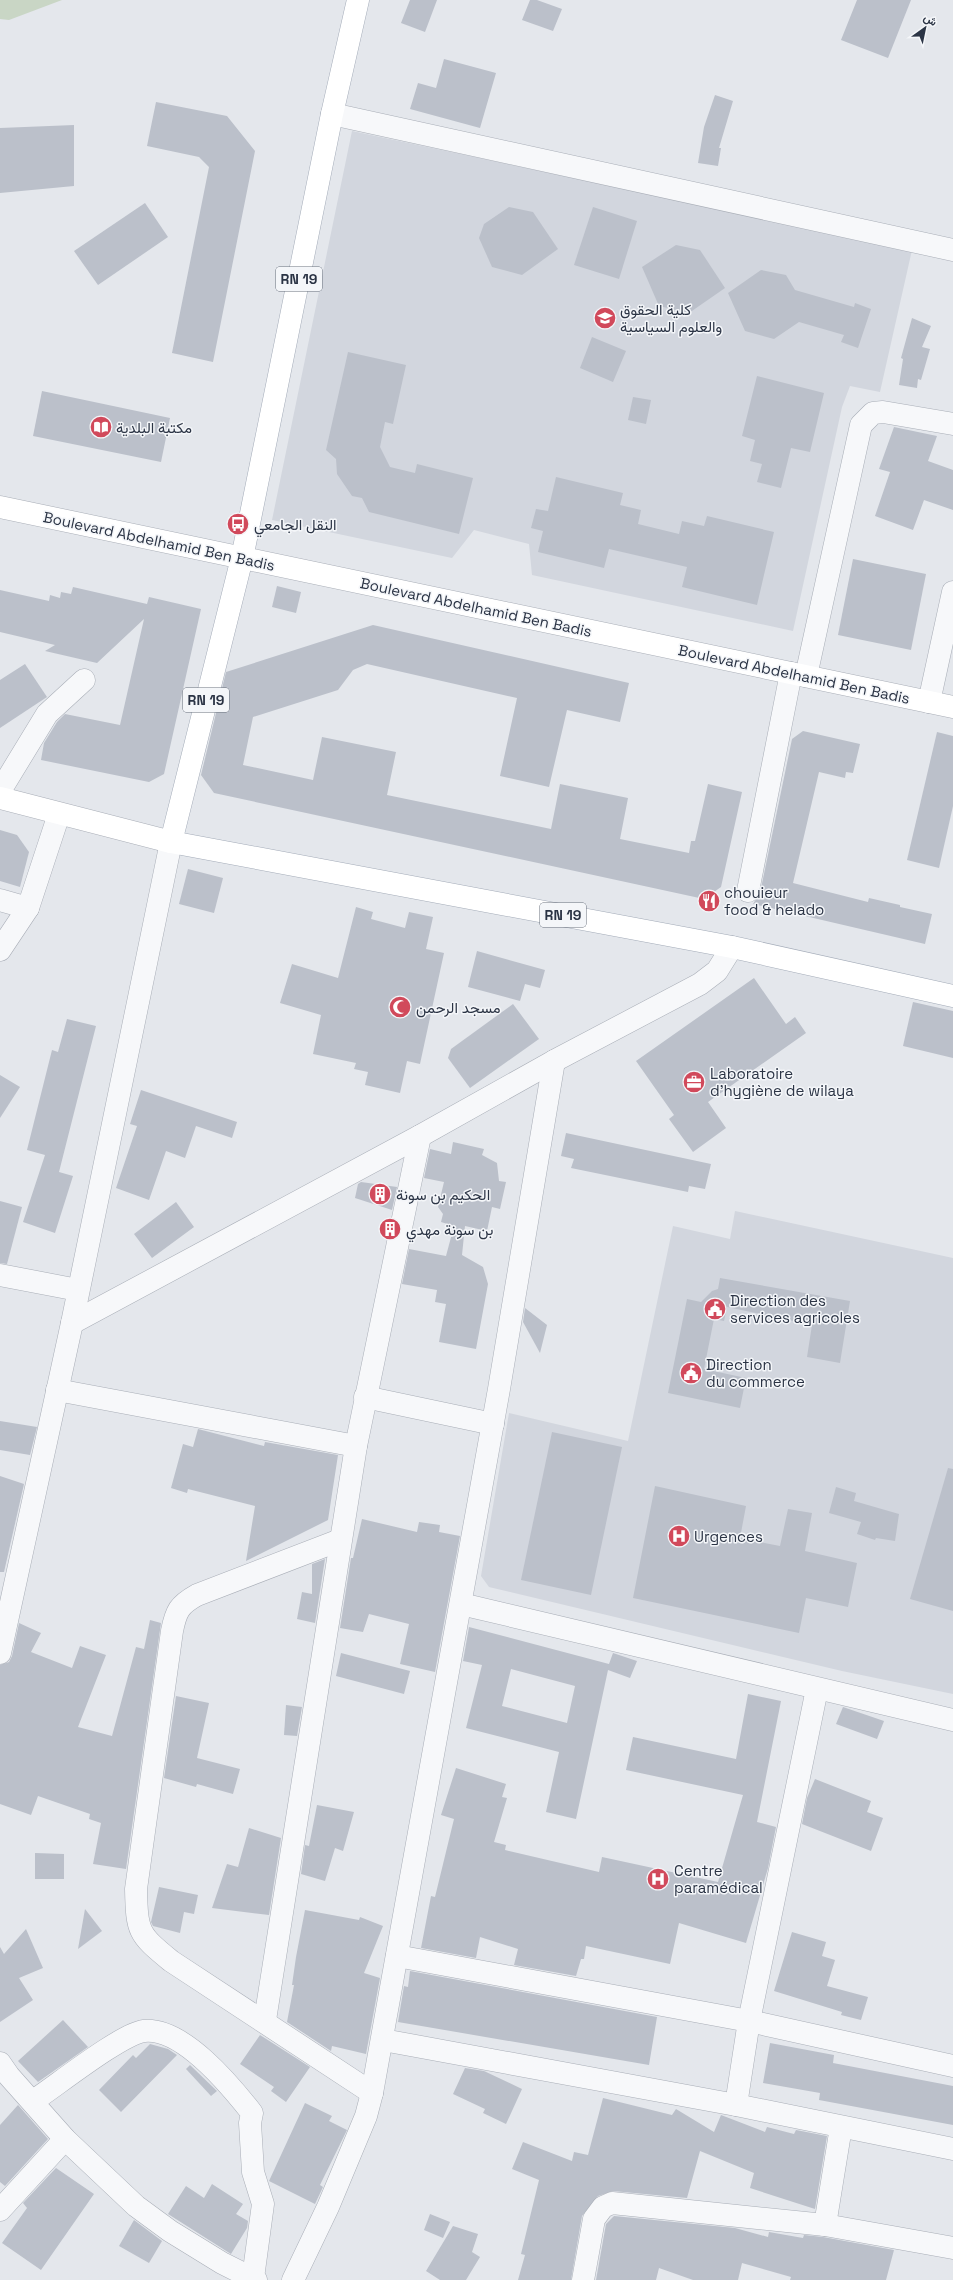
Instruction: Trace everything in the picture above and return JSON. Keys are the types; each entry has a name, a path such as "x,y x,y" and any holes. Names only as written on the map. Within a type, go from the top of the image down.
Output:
{"main road":[{"name":"RN 19","path":"358,0 332,114 242,558 171,842 732,948 953,996"},
{"name":"Boulevard Abdelhamid Ben Badis","path":"0,507 953,707"},
{"path":"0,798 171,842"}],"street":[{"path":"332,114 953,250"},
{"path":"748,892 798,675 861,425 873,413 883,412 953,424"},
{"path":"929,702 953,592"},
{"path":"0,791 48,714 84,680"},
{"path":"0,950 28,908 59,814"},
{"path":"0,1654 72,1323 171,842"},
{"path":"0,900 28,908"},
{"path":"72,1323 420,1136 554,1060 700,984 718,971 732,948"},
{"path":"293,2280 328,2208 366,2116 372,2093 383,2040 493,1424 554,1060"},
{"path":"265,2020 356,1446 420,1136"},
{"path":"1,1280 78,1290"},
{"path":"57,1390 356,1446"},
{"path":"365,1397 493,1424"},
{"path":"340,1540 184,1602 175,1617 136,1889 137,1921 141,1932 152,1946 171,1961 265,2020 372,2093"},
{"path":"461,1604 953,1720"},
{"path":"736,2105 749,2022 817,1689"},
{"path":"397,1956 749,2022 953,2066"},
{"path":"0,2063 9,2076 33,2101 65,2139 136,2206 183,2239 222,2263 255,2279 263,2204 253,2172 250,2123 252,2113 236,2092 190,2048 160,2031 143,2031 124,2038 33,2101"},
{"path":"383,2040 736,2105 953,2149"},
{"path":"825,2225 841,2127"},
{"path":"0,2210 65,2139"},
{"path":"583,2280 594,2219 603,2207 612,2203 825,2225 953,2248"}],"shaded area":[{"name":"كلية الحقوق والعلوم السياسية","path":"352,131 912,250 880,392 850,386 842,407 793,631 532,575 529,544 474,530 452,558 272,520"},
{"path":"735,1211 953,1258 953,1694 842,1671 489,1587 481,1576 509,1413 628,1441 673,1226 730,1239"}],"green space":[{"path":"0,0 62,0 9,20 0,19"}],"building":[{"path":"410,0 437,0 425,32 401,23"},
{"path":"530,0 537,0 562,9 553,31 522,20"},
{"path":"857,0 911,0 888,58 841,40"},
{"path":"444,59 496,73 480,128 410,109 418,83 436,88"},
{"path":"715,95 733,101 719,148 721,148 718,166 698,163 704,127"},
{"path":"156,102 227,116 255,151 213,362 172,353 209,167 199,157 147,146"},
{"path":"74,125 74,186 0,193 0,128"},
{"path":"145,203 168,237 98,285 74,251"},
{"path":"509,207 533,212 558,249 522,275 492,267 479,238 484,224"},
{"path":"593,207 637,221 619,279 574,265"},
{"path":"676,245 700,250 725,288 689,313 659,306 642,267"},
{"path":"761,270 786,275 795,290 854,307 855,303 871,309 858,348 841,342 844,335 799,322 774,339 745,331 728,293"},
{"path":"912,318 931,326 922,347 930,349 921,380 918,379 917,388 899,385 903,359 901,358"},
{"path":"592,337 626,351 613,382 580,368"},
{"path":"348,352 406,365 393,424 385,422 380,447 390,467 415,473 417,464 473,478 459,534 369,512 362,498 352,496 337,474 336,459 326,450"},
{"path":"757,376 824,393 810,452 791,448 781,488 757,482 762,464 750,461 755,440 742,436"},
{"name":"مكتبة البلدية","path":"42,391 170,418 161,462 33,436"},
{"path":"633,397 651,400 646,424 628,420"},
{"path":"894,427 937,436 928,461 953,470 953,510 924,500 913,530 875,516 890,472 879,469"},
{"path":"556,477 623,493 620,505 641,510 638,524 679,534 682,521 704,526 707,516 774,532 757,605 682,587 687,567 609,549 604,568 538,552 543,531 531,528 536,509 548,511"},
{"path":"853,559 926,574 911,650 838,635"},
{"path":"277,586 301,592 296,613 272,607"},
{"path":"73,587 147,604 149,597 201,609 164,774 149,782 41,760 44,743 57,722 65,714 120,725 144,619 97,663 45,651 55,645 0,632 0,590 49,601 50,595 60,598 61,592 71,594"},
{"path":"373,625 629,683 620,722 567,710 549,787 500,776 517,698 367,664 353,670 338,690 253,717 243,765 313,780 322,737 396,752 387,795 551,829 560,784 628,798 620,839 689,853 691,841 695,841 708,784 742,792 721,887 704,899 214,793 201,775 226,672"},
{"path":"25,664 47,697 0,728 0,680"},
{"path":"803,731 860,744 853,773 846,772 845,778 819,772 793,883 868,902 869,898 932,914 925,944 753,904 760,893 792,739"},
{"path":"937,732 953,736 953,806 939,868 907,860"},
{"path":"0,830 17,835 29,852 20,887 0,881"},
{"path":"188,869 223,878 214,913 179,904"},
{"path":"356,907 373,912 371,919 405,928 409,912 433,917 426,949 444,953 420,1064 407,1061 400,1093 365,1085 368,1072 354,1069 356,1063 313,1054 321,1015 280,1003 292,964 338,978"},
{"path":"477,951 545,970 540,988 525,984 520,1001 468,987"},
{"name":"Laboratoire d'hygiène de wilaya","path":"754,978 786,1024 795,1017 806,1033 708,1102 726,1128 693,1152 669,1119 674,1115 636,1061"},
{"path":"913,1002 953,1011 953,1058 903,1046"},
{"path":"513,1004 539,1039 470,1088 448,1058 451,1049"},
{"path":"67,1019 96,1026 59,1172 73,1176 55,1233 23,1222 45,1155 27,1150 52,1050 58,1052"},
{"path":"0,1075 20,1087 0,1118"},
{"path":"141,1090 237,1122 232,1138 196,1126 185,1158 166,1151 149,1200 116,1188 137,1126 130,1124"},
{"path":"566,1133 711,1164 705,1189 689,1186 688,1192 571,1168 574,1159 561,1156"},
{"path":"453,1142 484,1149 482,1155 497,1163 499,1181 506,1182 500,1209 492,1207 487,1231 465,1226 462,1255 483,1267 488,1284 476,1349 439,1342 446,1304 435,1302 437,1290 402,1284 409,1249 446,1256 454,1226 441,1222 443,1214 438,1207 444,1182 424,1178 430,1149 451,1154"},
{"name":"الحكيم بن سونة","path":"361,1182 397,1187 392,1210 355,1198 358,1184"},
{"path":"0,1201 22,1207 7,1264 0,1263"},
{"path":"176,1202 194,1227 152,1258 134,1234"},
{"path":"720,1278 850,1301 840,1363 807,1357 812,1325 727,1307 724,1321 714,1319 704,1369 746,1378 740,1408 668,1393 687,1299 701,1302 712,1291 718,1289"},
{"path":"525,1308 547,1325 540,1353 523,1322"},
{"path":"0,1421 37,1427 30,1455 0,1450"},
{"path":"198,1429 264,1446 265,1442 338,1455 328,1520 246,1561 255,1506 188,1489 187,1493 171,1488 183,1444 193,1447"},
{"path":"552,1432 622,1447 591,1595 521,1580"},
{"path":"948,1468 953,1469 953,1611 910,1599"},
{"path":"0,1476 24,1484 4,1572 0,1572"},
{"path":"655,1486 746,1506 740,1538 780,1546 788,1509 812,1513 805,1551 857,1563 848,1607 806,1598 799,1633 633,1598"},
{"path":"836,1487 856,1493 854,1501 899,1514 895,1541 876,1538 875,1540 857,1534 861,1522 829,1513"},
{"path":"362,1519 417,1532 419,1522 440,1525 439,1532 460,1536 435,1672 400,1664 409,1624 369,1614 363,1632 340,1628 351,1558 353,1558"},
{"path":"325,1559 315,1623 297,1619 302,1592 312,1594 312,1564"},
{"path":"150,1620 161,1623 126,1869 93,1864 101,1823 89,1819 90,1814 38,1796 31,1815 0,1804 0,1665 9,1662 12,1656 19,1623 41,1633 31,1652 72,1668 80,1646 106,1655 78,1727 112,1736 136,1647 144,1649"},
{"path":"469,1627 609,1664 613,1653 637,1661 630,1678 608,1670 576,1819 546,1812 559,1752 466,1728 482,1665 463,1661","holes":["511,1669 575,1686 567,1723 502,1706"]},
{"path":"341,1653 410,1671 404,1694 336,1676"},
{"path":"748,1694 781,1701 757,1822 776,1827 768,1868 746,1943 679,1923 670,1964 586,1946 584,1959 581,1959 576,1976 514,1965 518,1949 480,1937 476,1958 421,1948 431,1896 435,1897 454,1819 441,1815 456,1768 506,1784 502,1797 507,1798 494,1842 506,1845 505,1850 599,1872 602,1857 718,1882 743,1795 626,1770 633,1737 736,1759"},
{"path":"176,1696 209,1703 197,1758 240,1769 233,1794 197,1784 196,1787 164,1778"},
{"path":"286,1705 302,1707 297,1736 284,1735"},
{"path":"843,1707 884,1721 877,1739 836,1724"},
{"path":"815,1779 871,1801 867,1812 883,1818 871,1851 802,1824 807,1798"},
{"path":"317,1805 354,1812 343,1851 335,1848 325,1881 301,1874 305,1845 309,1846"},
{"path":"249,1828 281,1838 269,1915 212,1908 227,1864 238,1867"},
{"path":"35,1853 64,1854 64,1879 35,1879"},
{"path":"159,1887 198,1895 194,1914 184,1912 180,1933 153,1926 151,1922"},
{"path":"85,1909 102,1931 78,1949"},
{"path":"305,1910 359,1920 360,1917 383,1926 364,1973 380,1978 366,2054 332,2046 331,2051 287,2022 294,1985 292,1985 296,1957"},
{"path":"26,1929 43,1968 19,1978 33,2000 0,2022 0,1947 4,1954"},
{"path":"792,1932 826,1942 822,1956 835,1960 827,1986 868,1997 861,2020 841,2015 842,2012 774,1991"},
{"path":"410,1971 657,2017 649,2065 398,2022 404,1986 408,1987"},
{"path":"63,2020 88,2047 38,2082 18,2061"},
{"path":"260,2035 310,2067 286,2102 271,2091 274,2087 240,2064"},
{"path":"770,2043 834,2055 833,2063 953,2086 953,2125 819,2100 820,2093 763,2083"},
{"path":"150,2044 168,2049 177,2055 121,2112 99,2090 133,2055 136,2058"},
{"path":"190,2065 217,2091 211,2096 186,2069"},
{"path":"465,2068 484,2071 522,2089 506,2124 483,2113 485,2109 453,2094"},
{"path":"603,2098 672,2115 676,2109 714,2132 721,2115 765,2132 767,2127 794,2134 796,2130 827,2136 815,2209 750,2188 754,2173 700,2151 687,2198 613,2191 598,2196 582,2216 571,2280 518,2280 525,2255 521,2254 539,2180 512,2169 523,2142 572,2161 574,2152 588,2155"},
{"path":"305,2103 332,2116 329,2121 347,2130 320,2185 323,2187 315,2204 269,2181"},
{"path":"18,2105 48,2139 5,2186 0,2182 0,2125"},
{"path":"56,2168 94,2194 41,2270 2,2243 27,2208 23,2203"},
{"path":"212,2184 243,2204 236,2214 248,2221 247,2228 231,2254 168,2214 186,2186 204,2198"},
{"path":"430,2214 450,2222 443,2238 424,2230"},
{"path":"614,2216 735,2228 768,2237 769,2232 803,2238 804,2235 823,2237 894,2250 886,2280 790,2280 791,2277 742,2263 738,2280 693,2280 659,2268 656,2280 596,2280 606,2224"},
{"path":"134,2220 162,2241 149,2263 119,2246"},
{"path":"453,2226 478,2234 472,2252 480,2257 466,2280 440,2280 426,2271"}],"place":[{"name":"كلية الحقوق والعلوم السياسية","path":"605,318"},
{"name":"مكتبة البلدية","path":"101,427"},
{"name":"النقل الجامعي","path":"238,524"},
{"name":"chouieur food & helado","path":"709,901"},
{"name":"مسجد الرحمن","path":"400,1007"},
{"name":"Laboratoire d'hygiène de wilaya","path":"694,1082"},
{"name":"الحكيم بن سونة","path":"380,1194"},
{"name":"بن سونة مهدي","path":"390,1229"},
{"name":"Direction des services agricoles","path":"715,1309"},
{"name":"Direction du commerce","path":"691,1373"},
{"name":"Urgences","path":"679,1536"},
{"name":"Centre paramédical","path":"658,1879"}]}
